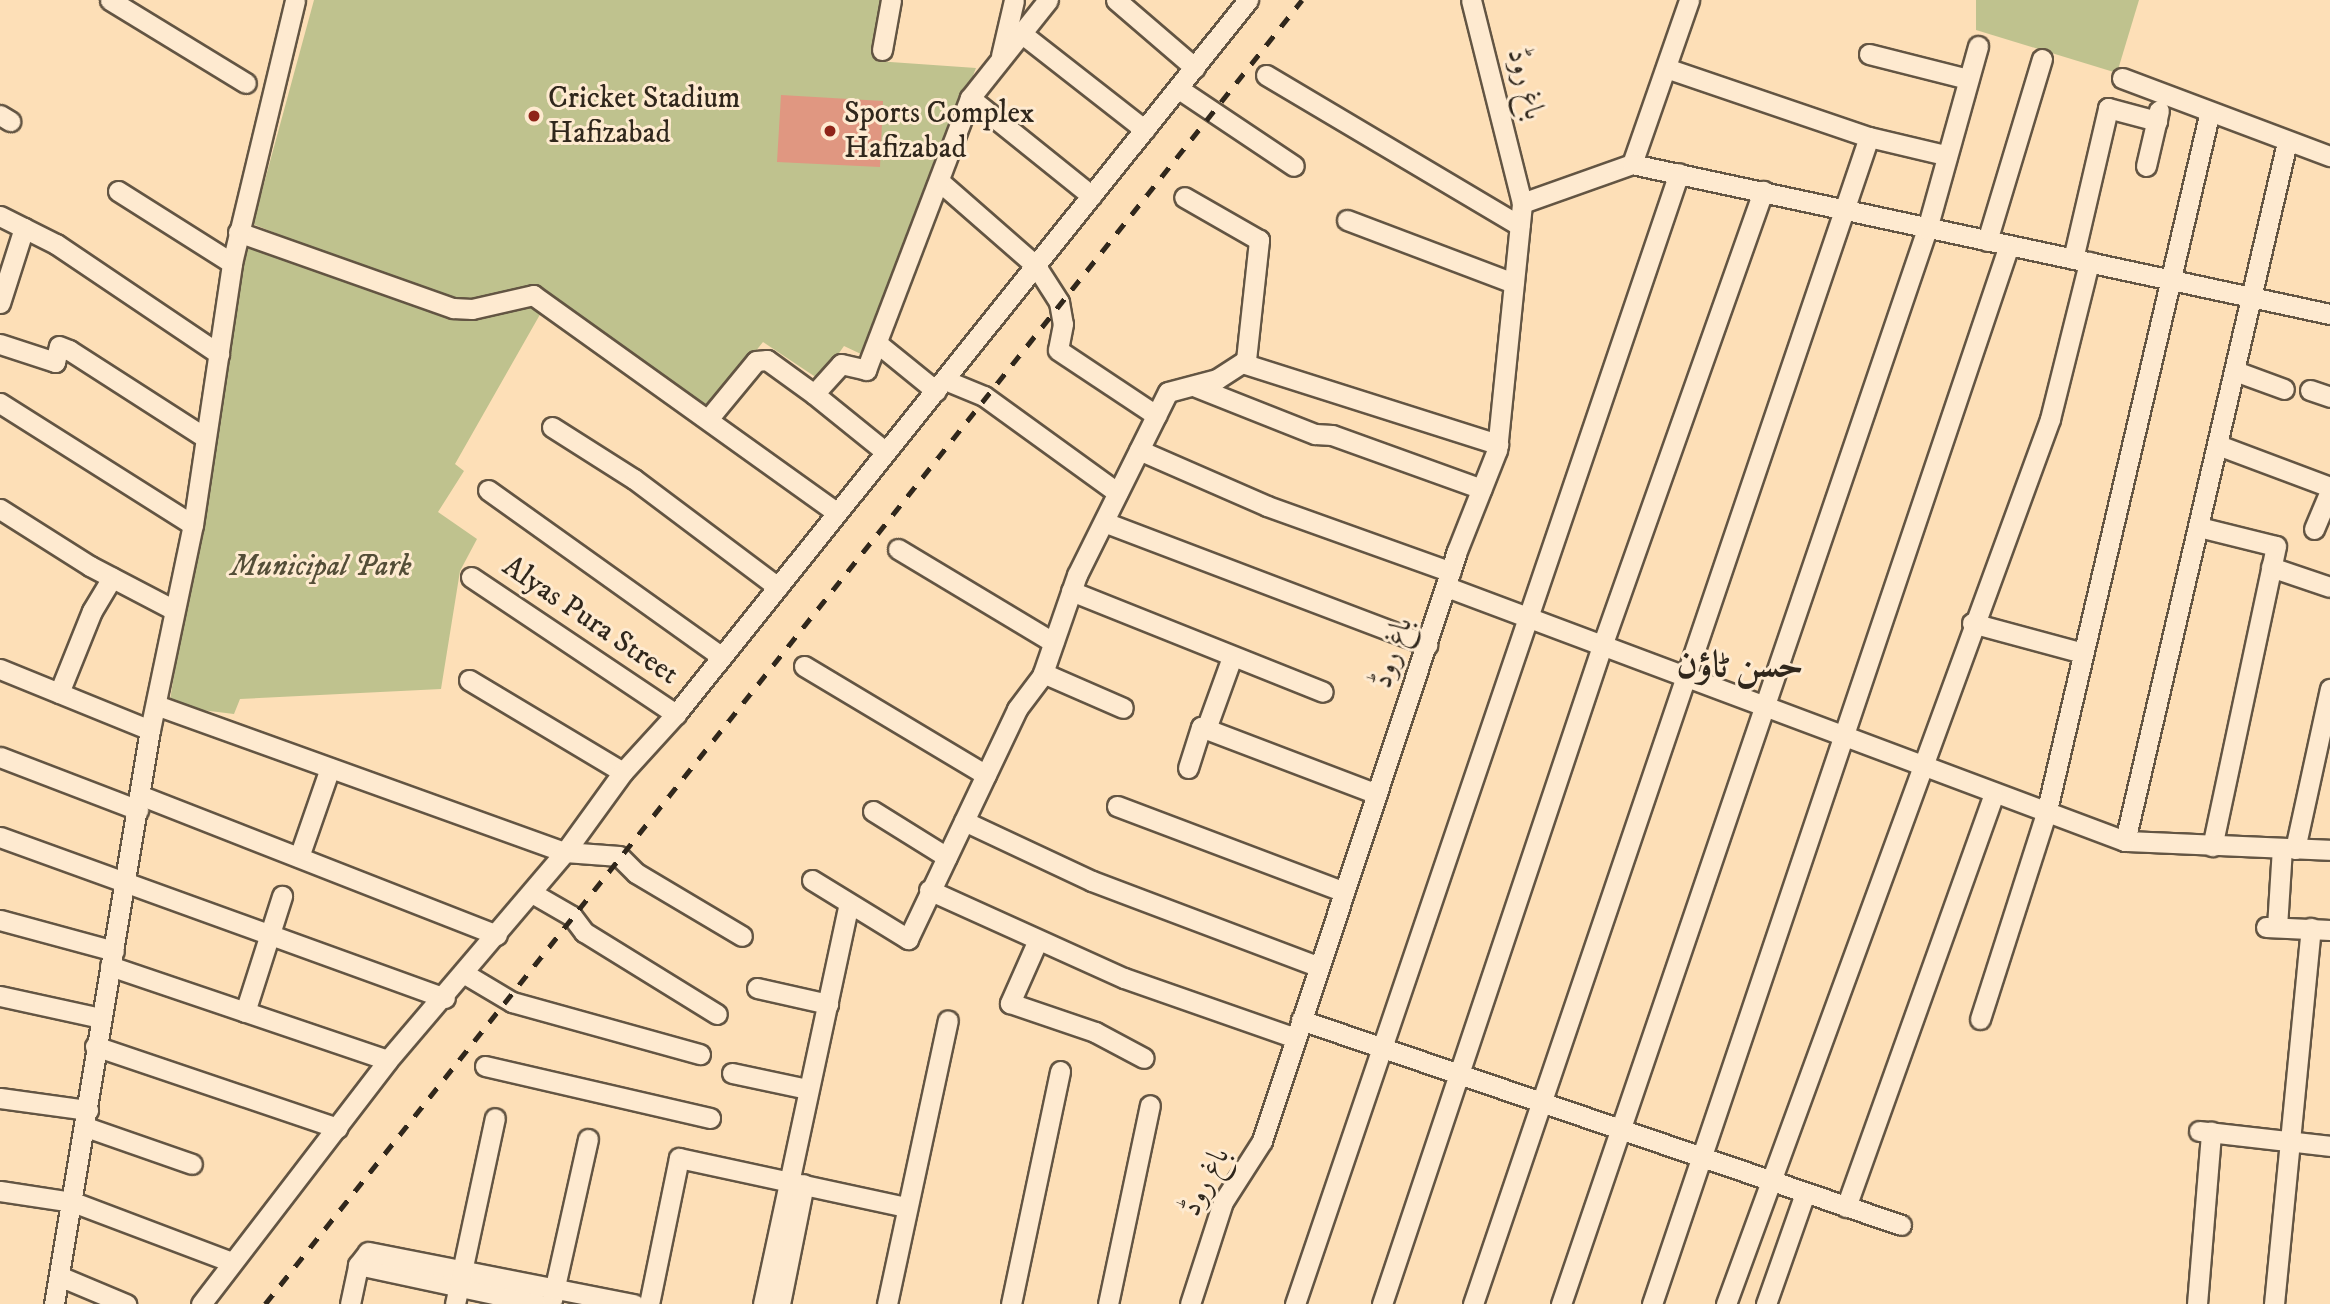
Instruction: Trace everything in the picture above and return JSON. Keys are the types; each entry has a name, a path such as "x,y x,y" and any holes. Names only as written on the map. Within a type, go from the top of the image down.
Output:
{"street":[{"path":"110,0 246,83"},
{"path":"54,1304 87,1119 95,1046 128,887 150,730 194,525 203,436 219,354 232,263 295,0"},
{"path":"883,50 891,0"},
{"path":"1001,57 1014,0"},
{"path":"814,394 841,364 866,370 970,98 1048,0"},
{"path":"1116,0 1195,68"},
{"path":"201,1304 388,1060 498,935 565,852 623,772 676,714 1248,0"},
{"name":"باغ روڈ","path":"1190,1304 1223,1202 1262,1141 1449,579 1498,444 1522,203 1471,0"},
{"path":"1632,164 1689,0"},
{"path":"1021,33 1145,130"},
{"path":"1560,1304 1927,229 1945,155 1978,46"},
{"path":"1869,54 1968,79"},
{"path":"1987,241 2042,59"},
{"path":"1666,68 1869,137 1945,155"},
{"path":"1266,75 1520,226"},
{"path":"2122,78 2209,115 2330,156"},
{"path":"1179,89 1294,166"},
{"path":"2146,166 2163,96"},
{"path":"970,98 1093,195"},
{"path":"1726,1304 1919,767 2062,384 2108,108 2157,121"},
{"path":"1980,1018 2046,814 2209,115"},
{"path":"1473,1304 1682,677 1869,137"},
{"path":"2125,841 2287,142"},
{"path":"1522,203 1632,164 1846,209 2008,248 2081,260 2330,314"},
{"path":"1295,1304 1679,173"},
{"path":"939,181 1036,266 1059,302 1063,324 1058,350 1156,415"},
{"path":"118,191 232,263"},
{"path":"1382,1304 1602,646 1763,191"},
{"path":"1184,197 1259,240 1242,363"},
{"path":"0,216 24,228 219,354"},
{"path":"1347,220 1514,283"},
{"path":"0,303 24,228"},
{"path":"239,232 453,308 472,309 533,295 709,418 837,513"},
{"path":"1652,1304 2008,248"},
{"path":"877,343 940,385 984,396 1118,493"},
{"path":"0,344 55,362 59,346 69,350 203,436"},
{"path":"709,418 756,361 767,360 886,452"},
{"path":"1196,387 1242,363 1498,444"},
{"path":"2235,371 2284,389"},
{"path":"811,880 848,907 908,939 1017,709 1043,673 1070,591 1156,415 1175,386 1196,387 1315,434 1332,435 1482,489"},
{"path":"2310,390 2330,397"},
{"path":"0,403 194,525"},
{"path":"552,427 634,479 778,587"},
{"path":"2218,445 2330,489 2314,529"},
{"path":"1139,450 1602,646 1993,796 2125,841 2330,850"},
{"path":"488,490 722,657"},
{"path":"0,509 112,578 174,610"},
{"path":"1104,522 1427,645"},
{"path":"2199,527 2276,547 2212,846"},
{"path":"898,549 1053,642"},
{"path":"2272,567 2330,587"},
{"name":"Alyas Pura Street","path":"471,577 676,714"},
{"path":"59,693 92,611 112,578"},
{"path":"1070,591 1323,692"},
{"path":"1972,623 2083,653"},
{"path":"1206,729 1232,657"},
{"path":"804,666 986,775"},
{"path":"0,669 150,730"},
{"path":"1043,673 1123,708"},
{"path":"469,680 623,772"},
{"path":"2274,1304 2289,1141 2320,929 2272,927 2288,848 2330,689"},
{"path":"156,705 565,852 619,856 636,873 742,936"},
{"path":"1188,768 1201,727 1377,794"},
{"path":"0,757 299,858 498,935"},
{"path":"299,858 330,768"},
{"path":"1846,1207 1993,796"},
{"path":"1117,806 1344,892"},
{"path":"873,811 947,857"},
{"path":"964,821 1091,881 1319,967"},
{"path":"0,837 128,887 445,998"},
{"path":"929,890 1037,942 1298,1029 1382,1049 1901,1225"},
{"path":"532,893 572,916 584,932 718,1014"},
{"path":"245,1012 282,896"},
{"path":"780,1304 807,1089 848,907"},
{"path":"0,920 112,959 245,1012 388,1060"},
{"path":"1037,942 1010,1003 1095,1032 1144,1058"},
{"path":"465,974 512,1002 700,1054"},
{"path":"757,988 828,1004"},
{"path":"0,996 101,1017"},
{"path":"887,1304 948,1020"},
{"path":"95,1046 337,1128"},
{"path":"485,1066 710,1118"},
{"path":"1011,1304 1060,1071"},
{"path":"732,1073 807,1089"},
{"path":"0,1098 87,1119 192,1164"},
{"path":"1108,1304 1150,1105"},
{"path":"456,1296 495,1118"},
{"path":"2197,1304 2205,1131 2330,1146"},
{"path":"553,1295 588,1139"},
{"path":"649,1304 679,1158 906,1206"},
{"path":"763,1304 796,1182"},
{"path":"0,1191 73,1202 232,1262"},
{"path":"1766,1304 1805,1193"},
{"path":"363,1259 462,1269 553,1295 634,1304"},
{"path":"363,1259 456,1296 540,1304"},
{"path":"350,1304 363,1259"},
{"path":"59,1276 126,1304"}],"green space":[{"path":"314,0 886,0 876,61 976,68 863,355 844,346 820,380 763,342 710,408 537,287 487,300 437,298 253,224"},
{"path":"1976,0 2139,0 2117,73 1976,30"},
{"name":"Municipal Park","path":"245,241 470,318 519,304 542,311 455,464 464,471 438,512 477,539 460,571 441,689 240,699 234,714 169,706"}],"building":[{"name":"Sports Complex Hafizabad","path":"781,95 883,101 880,167 777,162"}],"railway":[{"path":"265,1304 1302,0"}],"place":[{"name":"Cricket Stadium Hafizabad","path":"534,116"},
{"name":"Sports Complex Hafizabad","path":"830,131"}],"district":[{"name":"حسن ٹاؤن","path":"1740,666"}]}
